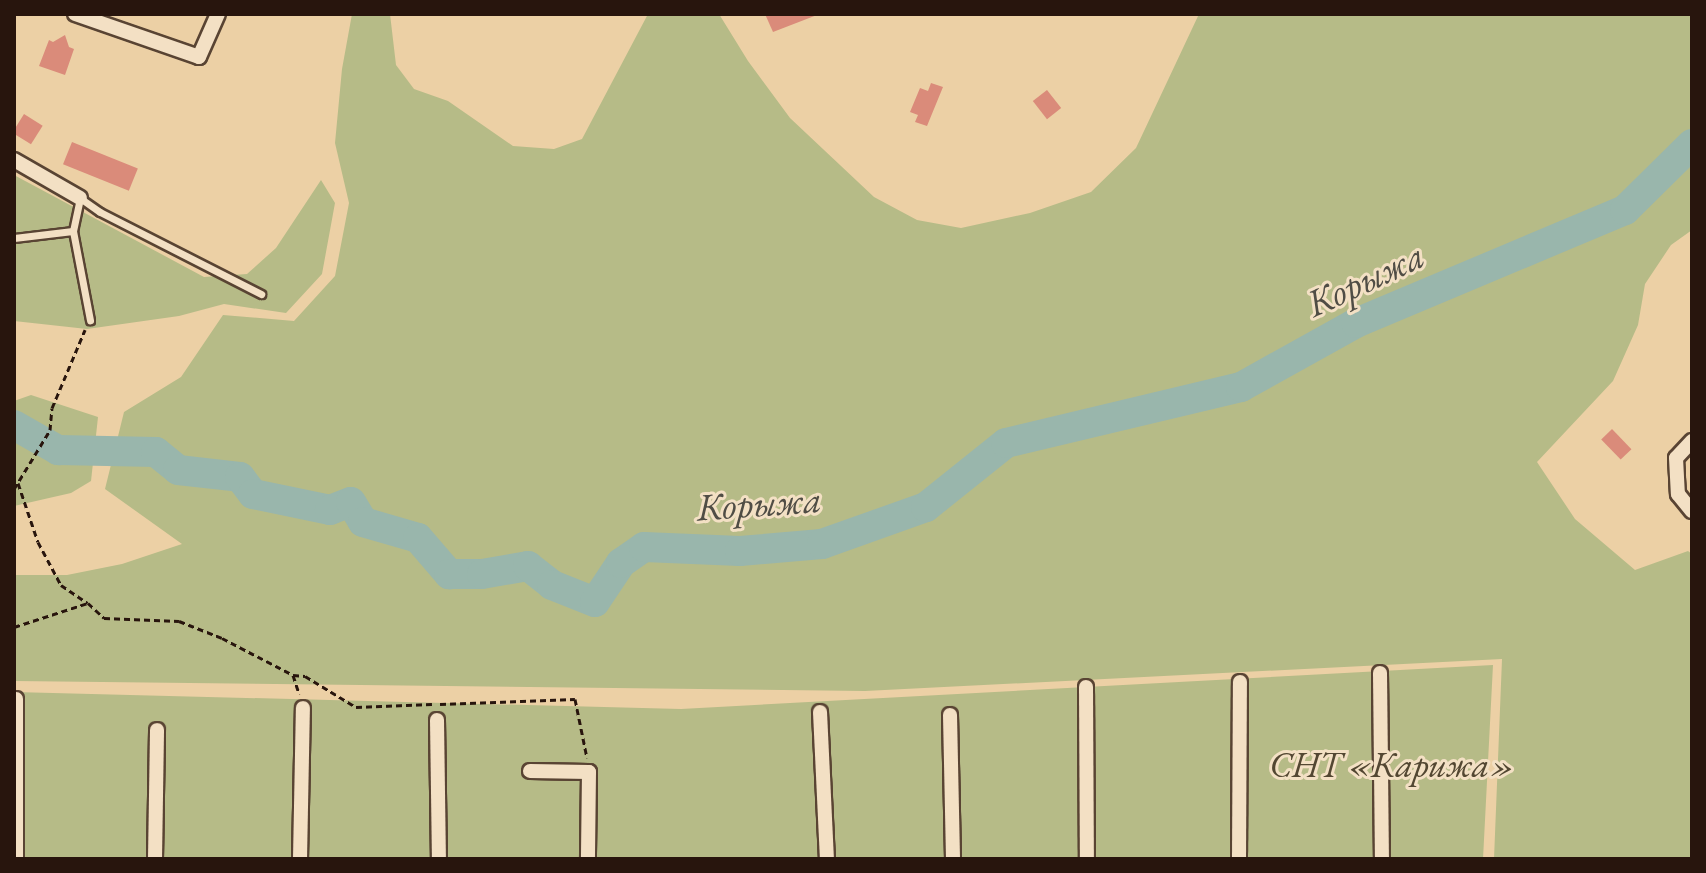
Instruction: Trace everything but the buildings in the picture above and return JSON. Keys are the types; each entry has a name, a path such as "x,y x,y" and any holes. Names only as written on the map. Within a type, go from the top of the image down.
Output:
{"street":[{"path":"75,14 199,57 218,14"},
{"path":"14,160 80,198"},
{"path":"1692,441 1676,458 1678,494 1692,511"},
{"path":"1380,673 1382,859"},
{"path":"1239,859 1240,682"},
{"path":"1086,687 1087,859"},
{"path":"16,699 16,859"},
{"path":"300,859 303,708"},
{"path":"820,712 827,859"},
{"path":"950,715 953,859"},
{"path":"437,720 439,859"},
{"path":"155,859 157,730"},
{"path":"530,771 589,772 588,859"}],"lane":[{"path":"90,320 73,231 80,198 100,212 261,294"},
{"path":"14,238 73,231"}],"path":[{"path":"14,489 36,458 50,430 52,408 90,320"},
{"path":"18,483 38,542 61,585 104,618 179,621 222,638 293,675 305,676 356,707 575,699 587,758"},
{"path":"14,627 88,603"},
{"path":"293,675 303,708"}],"green space":[{"path":"352,14 390,14 396,65 414,89 448,101 513,146 554,149 582,139 648,14 719,14 748,61 790,118 874,197 917,220 961,228 1030,213 1091,192 1136,148 1199,14 1692,14 1692,230 1671,245 1645,284 1638,325 1613,381 1537,462 1575,519 1635,570 1688,551 1692,554 1692,859 1494,859 1502,659 865,691 14,681 14,575 67,575 122,564 182,544 105,489 124,412 181,377 223,315 294,321 335,276 349,203 335,143 342,69"},
{"path":"14,175 204,277 247,274 276,248 321,180 335,203 322,274 286,313 224,304 179,316 87,329 14,321"},
{"path":"31,395 98,417 91,481 71,493 14,506 14,401"},
{"name":"СНТ «Карижа»","path":"1493,665 1483,859 14,859 14,692 681,709"}],"waterway":[{"name":"Корыжа","path":"14,425 58,450 156,452 178,470 240,477 253,494 330,510 351,502 363,522 418,538 449,574 482,574 528,566 552,585 595,602 621,563 644,547 740,551 822,544 926,507 1006,443 1241,387 1356,323 1625,210 1692,144"}]}
